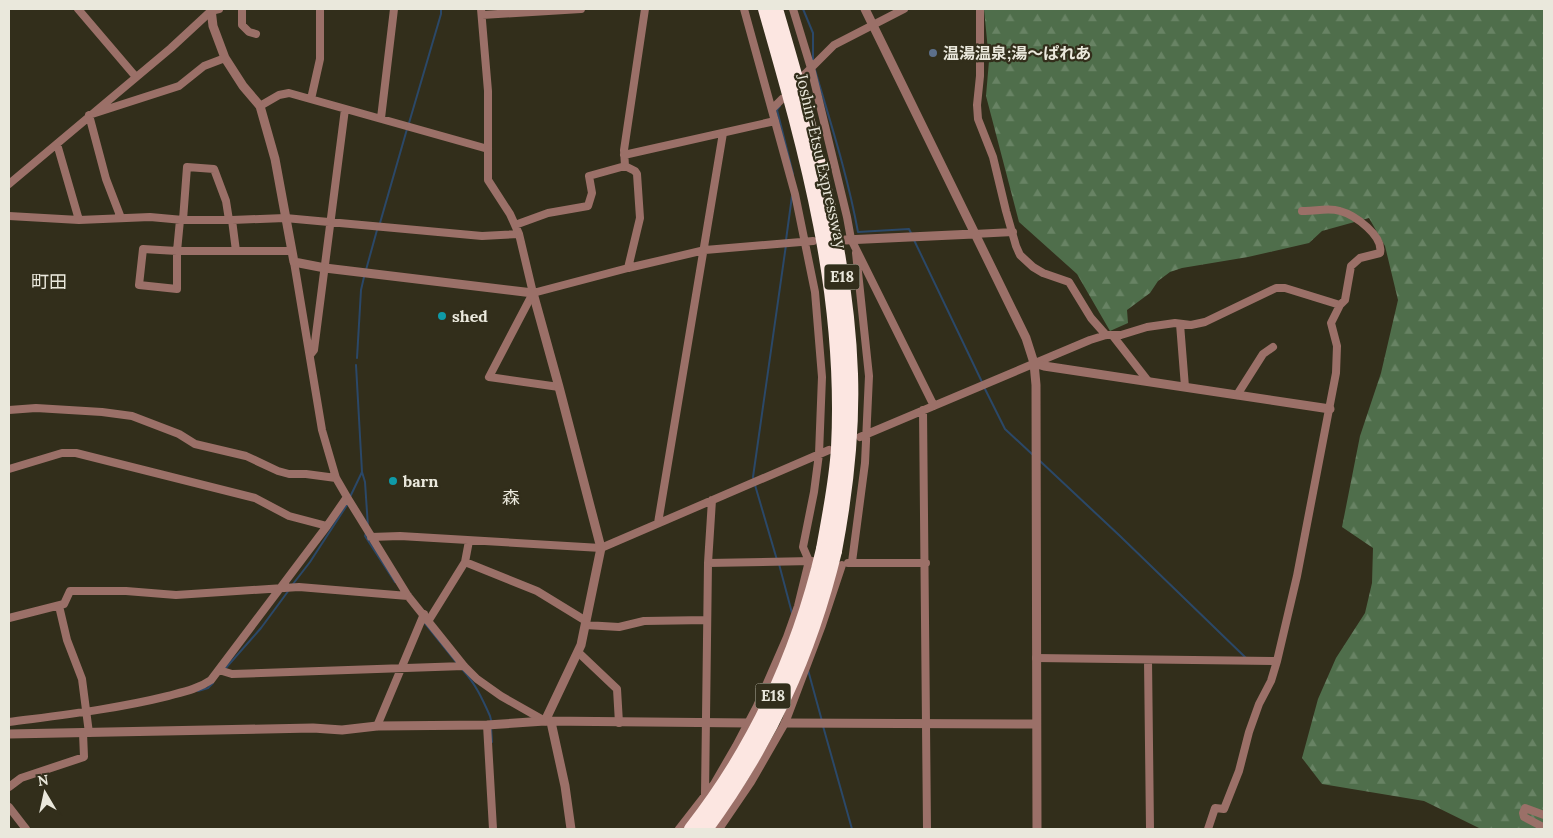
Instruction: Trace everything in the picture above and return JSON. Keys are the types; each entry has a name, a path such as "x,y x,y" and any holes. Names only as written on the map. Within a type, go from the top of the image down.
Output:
{"highway":[{"name":"Joshin-Etsu Expressway","path":"706,829 727,802 762,744 789,689 821,604 829,550 839,424 839,375 834,303 815,196 765,9"},
{"name":"Joshin-Etsu Expressway","path":"691,829 736,766 769,705 802,626 829,550 847,476 851,423 850,350 845,300 825,190 805,108 776,9"}],"street":[{"path":"78,9 136,77"},
{"path":"9,184 214,9"},
{"path":"214,9 214,26 225,58 243,86 260,106 275,159 322,430 336,478 370,538 408,596 427,617 464,666 501,696 548,722"},
{"path":"242,9 242,25 249,32 256,34"},
{"path":"311,99 320,59 320,9"},
{"path":"380,118 394,9"},
{"path":"570,829 566,786 548,722 579,653 601,548 559,387 532,293 519,234 510,214 488,180 488,91 482,12 581,9"},
{"path":"624,166 645,9"},
{"path":"679,829 721,772 749,723 787,637 798,606 809,561 803,547 814,492 819,454 822,377 809,241 744,9"},
{"path":"793,9 811,68 847,217 848,239 860,256 934,406"},
{"path":"865,9 1026,338 1034,363 1036,385 1037,829"},
{"path":"804,75 834,45 904,9"},
{"path":"980,9 978,119 993,157 1006,211 1020,255 1043,273 1069,282 1091,318 1110,336 1148,381"},
{"path":"89,115 179,86 204,66 225,58"},
{"path":"260,106 284,93 488,149"},
{"path":"772,109 782,99"},
{"path":"310,354 314,350 345,109"},
{"path":"89,115 106,179 120,218"},
{"path":"624,155 775,121"},
{"path":"658,523 723,133"},
{"path":"57,144 79,220"},
{"path":"515,226 548,212 588,206 592,193 589,176 624,166 635,171 637,174 640,218 628,268"},
{"path":"236,251 226,201 214,169 187,167 182,220 176,251 177,289 139,285 143,250 176,251 236,251 292,251"},
{"path":"1208,829 1215,808 1224,809 1259,704 1271,681 1277,661 1297,576 1336,372 1337,346 1331,323 1340,305 1346,300 1351,266 1360,258 1380,253 1381,248 1375,233 1341,211 1329,209 1302,211"},
{"path":"9,216 79,220 150,217 182,220 285,218 482,236 519,234"},
{"path":"848,239 1012,232"},
{"path":"294,262 324,268 532,293 705,250 809,241"},
{"path":"852,562 865,463 864,435 869,376 856,251"},
{"path":"864,435 1090,340 1121,336 1147,327 1191,325 1205,322 1276,288 1285,288 1340,305"},
{"path":"532,293 490,377 559,387"},
{"path":"1180,324 1185,387"},
{"path":"1237,395 1263,354 1273,347"},
{"path":"1034,363 1330,409"},
{"path":"9,410 36,408 132,416 179,434 195,444 246,456 278,471 289,474 336,478"},
{"path":"923,410 926,563 927,829"},
{"path":"370,538 400,536 601,548 829,450"},
{"path":"9,469 62,453 76,453 255,498 288,516 327,526"},
{"path":"9,722 85,712 150,700 201,687 211,680 219,670 347,497"},
{"path":"705,795 708,563 712,500"},
{"path":"377,726 401,668 427,617 465,562 469,541"},
{"path":"708,563 809,561 842,565 852,562 926,563"},
{"path":"465,562 537,591 586,623 619,627 644,621 707,620"},
{"path":"720,829 752,782 785,722 822,625 842,565"},
{"path":"9,618 64,604 70,591 126,591 176,595 299,587 408,596"},
{"path":"9,786 21,778 84,757 86,733 82,679 67,640 59,606"},
{"path":"579,653 617,689 618,723"},
{"path":"1036,658 1277,661"},
{"path":"1148,660 1150,829"},
{"path":"219,670 232,674 464,666"},
{"path":"9,734 314,728 342,730 377,726 487,725 595,721 618,723 749,723"},
{"path":"785,722 1036,724"},
{"path":"487,725 493,829"},
{"path":"9,807 26,829"},
{"path":"1544,815 1525,808 1523,813 1524,817 1544,829"}],"green space":[{"path":"984,9 1544,9 1544,829 1481,829 1424,801 1322,784 1302,758 1318,699 1336,658 1365,613 1372,583 1373,548 1342,527 1360,436 1381,373 1398,300 1385,246 1369,218 1322,231 1309,243 1170,272 1158,281 1150,293 1127,310 1128,323 1110,331 1077,274 1019,222 986,96 989,61"}],"waterway":[{"path":"409,123 441,9"},
{"path":"803,9 813,33 813,61"},
{"path":"815,70 844,171 858,232 909,229 911,233"},
{"path":"780,106 777,110 793,174"},
{"path":"380,223 407,129"},
{"path":"786,240 792,196"},
{"path":"366,270 377,230"},
{"path":"914,240 982,382"},
{"path":"754,481 753,477 786,245"},
{"path":"357,358 361,290 364,277"},
{"path":"350,497 362,472 356,365"},
{"path":"984,387 1005,429 1033,455"},
{"path":"1040,461 1246,658"},
{"path":"362,472 365,482 368,527"},
{"path":"755,485 777,560"},
{"path":"293,584 310,562 347,505"},
{"path":"366,533 365,536 395,582"},
{"path":"779,564 792,613"},
{"path":"224,670 261,628 289,590"},
{"path":"424,622 457,663"},
{"path":"462,669 478,691 491,720"},
{"path":"808,670 822,721"},
{"path":"198,691 208,688 213,683"},
{"path":"823,726 852,829"},
{"path":"491,727 492,742"}],"place":[{"name":"温湯温泉;湯〜ぱれあ","path":"933,53"},
{"name":"shed","path":"442,316"},
{"name":"barn","path":"393,481"}],"district":[{"name":"町田","path":"49,282"},
{"name":"森","path":"511,498"}]}
